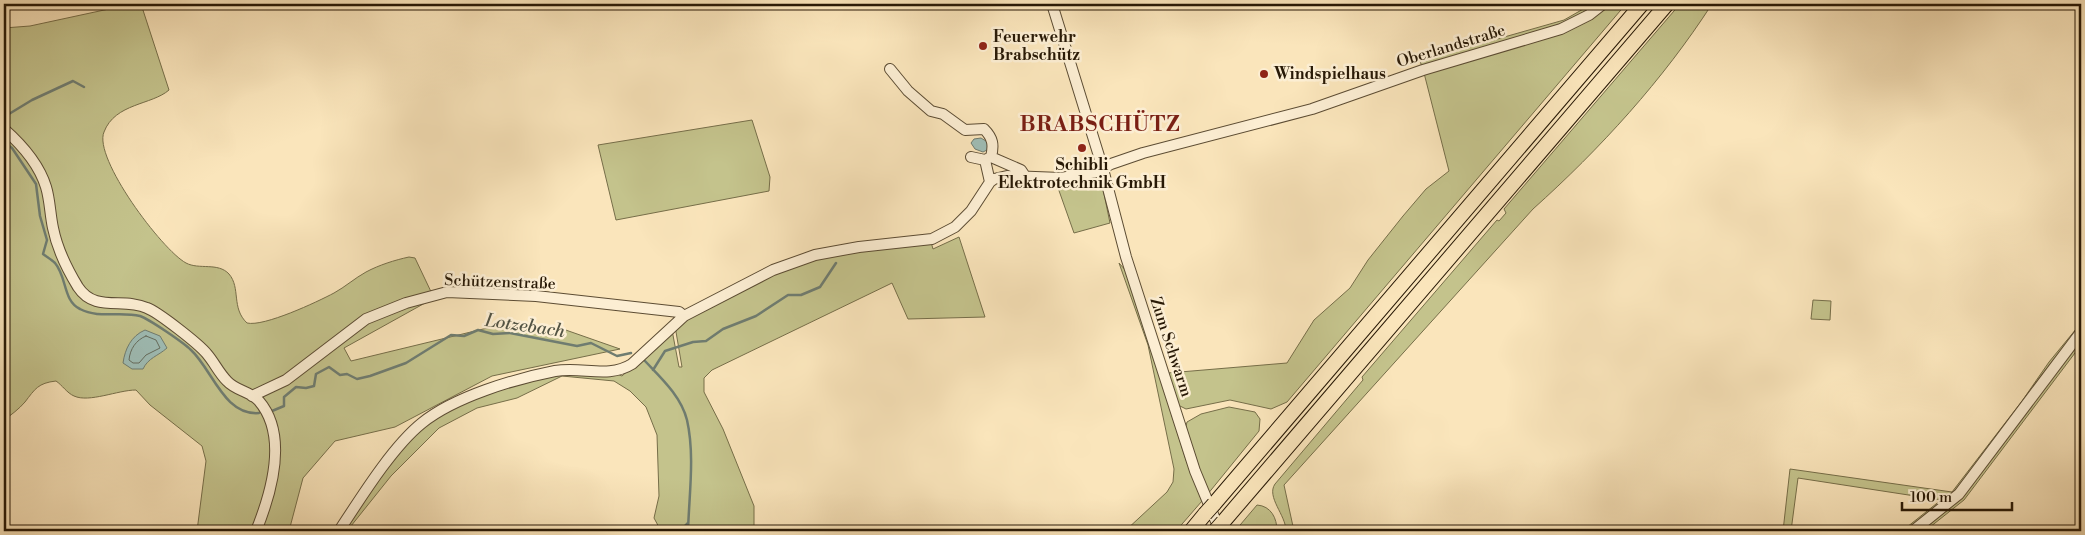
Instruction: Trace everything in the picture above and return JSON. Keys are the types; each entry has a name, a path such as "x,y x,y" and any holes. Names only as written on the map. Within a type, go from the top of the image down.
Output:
{"highway":[{"path":"1191,531 1642,4"},
{"path":"1219,528 1667,4"}],"street":[{"name":"Zum Schwarm","path":"1052,4 1103,169 1121,241 1187,448 1204,497 1219,528"},
{"name":"Oberlandstraße","path":"990,182 1007,176 1061,178 1103,169 1111,164 1143,153 1312,109 1423,70 1561,29 1589,15 1603,4"},
{"path":"339,531 399,448 420,424 433,415 483,391 553,371 572,369 610,372 623,369 632,364 684,316 745,282 796,261 859,247 932,239 955,226 971,211 990,182 988,159 994,147 990,135 984,129 965,130 943,114 931,111 908,91 890,69"},
{"path":"4,129 26,151 46,186 58,246 78,288 94,301 102,304 138,305 154,311 202,349 233,387 258,400 268,416 274,444 270,493 256,531"},
{"path":"971,157 988,159 1021,170 1025,176"},
{"name":"Schützenstraße","path":"252,396 286,380 366,319 447,292 536,296 606,303 679,312 684,316"},
{"path":"1913,531 1959,494 2081,332"}],"shaded area":[{"path":"132,4 141,4 169,90 162,95 125,110 109,122 104,132 103,145 109,162 132,202 147,223 175,255 191,265 219,268 229,274 235,285 239,311 247,323 278,318 334,293 371,269 409,257 415,258 434,298 344,348 351,361 508,323 560,328 620,349 492,376 395,427 335,441 303,478 289,531 197,531 206,461 202,446 150,405 136,390 80,398 71,395 56,381 45,383 34,390 20,407 4,420 4,28 30,26"},
{"path":"1592,4 1598,4 1572,21 1422,67 1420,61 1564,20"},
{"path":"1609,4 1626,4 1287,402 1271,409 1230,400 1186,409 1178,405 1168,373 1287,363 1314,320 1350,288 1368,260 1403,216 1426,189 1449,171 1424,73 1576,27"},
{"path":"1680,4 1712,4 1673,60 1606,138 1533,209 1284,485 1294,531 1286,531 1273,495 1275,484 1363,380 1362,377 1497,220 1499,221 1506,213 1504,209"},
{"path":"752,120 770,177 769,191 616,220 598,145"},
{"path":"1096,177 1102,184 1110,223 1074,233 1057,185"},
{"path":"959,237 985,317 908,319 892,283 712,370 704,378 704,392 723,429 754,506 754,531 661,531 654,518 659,496 657,435 646,407 630,391 614,381 562,376 517,398 477,408 439,428 391,476 347,531 342,531 402,448 424,426 469,399 555,374 617,374 622,376 672,330 679,367 682,367 675,326 766,276 814,258 864,249 931,242 933,249"},
{"path":"1119,263 1127,272 1186,460 1202,501 1176,531 1125,531 1167,492 1173,482 1174,469 1148,345"},
{"path":"1813,300 1831,301 1830,320 1811,319"},
{"path":"2081,323 2078,333 2040,377 1963,484 1946,502 1908,531 1902,531 1941,500 1798,478 1791,531 1783,531 1790,469 1952,492 2022,401 2049,362"},
{"path":"2081,337 2081,345 1964,500 1925,531 1917,531 1951,505"},
{"path":"1229,407 1255,412 1260,419 1259,431 1207,495 1185,430 1187,422 1201,414"},
{"path":"1257,505 1269,510 1276,522 1277,531 1235,531"}],"water":[{"path":"981,138 989,143 989,149 983,152 975,149 971,143 974,139"},
{"path":"145,330 160,336 167,348 150,360 143,369 132,369 123,363 125,353 132,339"}],"waterway":[{"path":"4,117 32,100 73,81 84,87"},
{"name":"Lotzebach","path":"4,142 12,148 36,184 40,216 47,240 43,254 54,262 59,269 68,295 75,305 80,309 95,314 140,316 151,322 191,350 199,358 220,390 237,407 247,412 259,413"},
{"path":"653,370 665,351 693,342 706,341 723,329 756,316 788,295 801,295 820,287 836,263"},
{"name":"Lotzebach","path":"272,411 284,406 284,397 296,387 306,388 314,386 316,374 329,367 340,375 347,374 357,379 370,376 406,363 451,335 464,336 478,330 493,334 510,333 577,346 591,343 617,356 631,353"},
{"name":"Lotzebach","path":"645,361 675,395 687,420 691,447 688,531"},
{"path":"680,531 688,523"}],"place":[{"name":"Feuerwehr Brabschütz","path":"983,46"},
{"name":"Windspielhaus","path":"1264,74"},
{"name":"Schibli Elektrotechnik GmbH","path":"1082,148"}],"district":[{"name":"BRABSCHÜTZ","path":"1100,125"}]}
